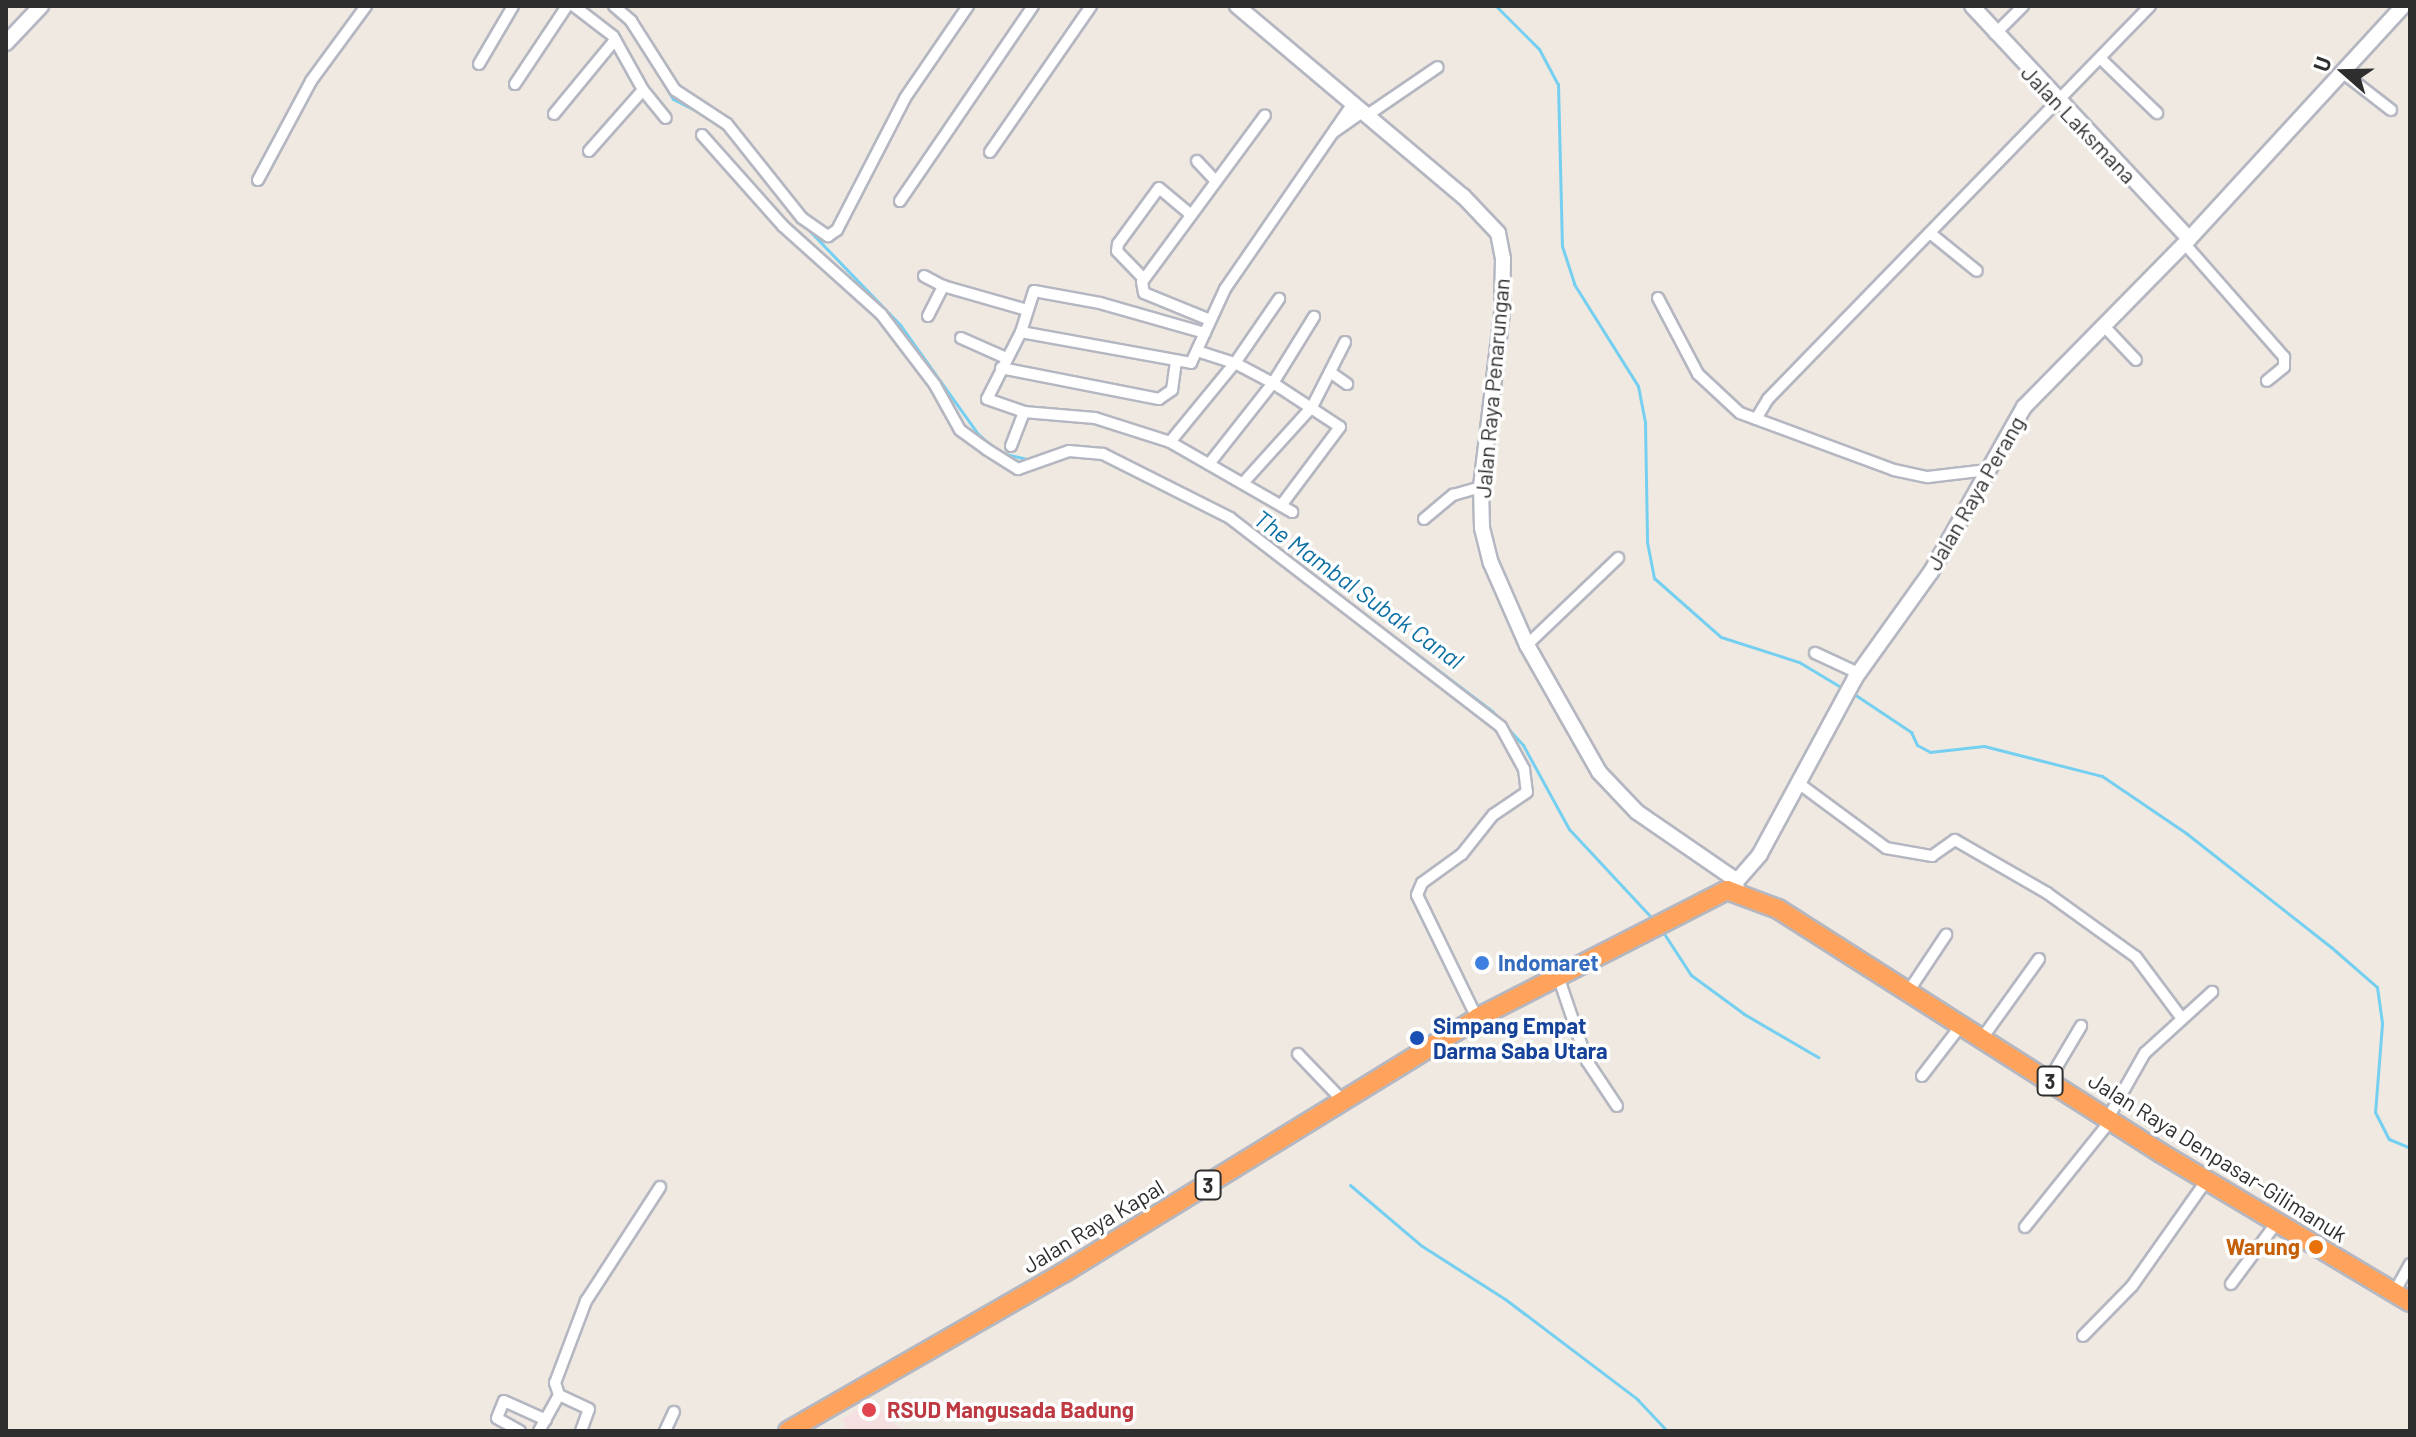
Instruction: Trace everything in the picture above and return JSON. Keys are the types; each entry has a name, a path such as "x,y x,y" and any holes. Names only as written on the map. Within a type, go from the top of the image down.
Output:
{"highway":[{"name":"Jalan Raya Kapal","path":"788,1431 1063,1273 1477,1018 1685,908 1737,887"},
{"name":"Jalan Raya Denpasar-Gilimanuk","path":"1737,887 1778,909 1983,1037 2206,1181 2402,1297"}],"main road":[{"path":"6,43 41,6"},
{"name":"Jalan Raya Penarungan","path":"1237,6 1463,196 1502,243 1502,313 1481,487 1485,545 1527,645 1589,758 1618,795 1737,887"},
{"name":"Jalan Laksmana","path":"1972,6 2186,241"},
{"name":"Jalan Raya Perang","path":"1737,887 1801,785 1857,676 1931,572 2024,407 2186,241 2403,6"}],"street":[{"path":"258,180 311,81 366,6"},
{"path":"479,64 513,6"},
{"path":"515,84 567,6"},
{"path":"574,6 615,40 643,90 666,118"},
{"path":"614,6 631,21 675,90 724,120 820,234 835,232 905,98 968,6"},
{"path":"900,201 1033,6"},
{"path":"990,152 1091,6"},
{"path":"1995,34 2023,6"},
{"path":"1756,419 1768,399 2150,6"},
{"path":"554,114 615,40"},
{"path":"2101,59 2157,113"},
{"path":"1021,332 1188,365 1225,289 1330,136 1362,109 1438,67"},
{"path":"2342,72 2391,110"},
{"path":"589,151 643,90"},
{"path":"1210,320 1144,293 1143,278 1188,212 1265,115"},
{"path":"702,135 760,200 881,314 935,385 960,430 999,459 1018,469 1069,451 1090,451 1230,518 1501,727 1524,769 1527,792 1493,815 1462,854 1418,889 1477,1018"},
{"path":"1197,161 1214,179"},
{"path":"760,200 777,185"},
{"path":"1143,278 1117,251 1118,244 1159,188 1188,212"},
{"path":"1930,233 1977,271"},
{"path":"2186,241 2284,357 2282,370 2267,381"},
{"path":"924,276 943,286 1027,310"},
{"path":"928,316 943,286"},
{"path":"1205,333 1039,290 1031,296 1021,332 987,399 1024,412 1095,418 1170,442 1283,503 1292,512"},
{"path":"1658,298 1698,374 1727,404 1756,419 1894,470 1928,477 1988,470"},
{"path":"1170,442 1235,363 1279,299"},
{"path":"1209,464 1273,383 1314,317"},
{"path":"2103,325 2136,360"},
{"path":"961,338 1003,363 1159,399 1172,390 1176,362"},
{"path":"1243,483 1312,407 1345,342"},
{"path":"1197,351 1235,363 1273,383 1312,407 1339,430 1283,503"},
{"path":"1330,372 1347,384"},
{"path":"1011,446 1024,412"},
{"path":"1424,519 1453,495 1481,487"},
{"path":"1527,645 1618,558"},
{"path":"1815,653 1857,676"},
{"path":"1801,785 1886,848 1932,856 1955,840 2047,893 2136,957 2180,1016"},
{"path":"1908,992 1946,935"},
{"path":"1983,1037 2039,959"},
{"path":"1558,976 1587,1061 1617,1106"},
{"path":"2025,1227 2110,1119 2145,1053 2180,1016 2212,992"},
{"path":"1922,1076 1962,1024"},
{"path":"2049,1080 2081,1026"},
{"path":"1298,1054 1344,1102"},
{"path":"2083,1336 2132,1286 2206,1181"},
{"path":"539,1431 559,1395 555,1383 571,1353 586,1301 660,1187"},
{"path":"2231,1284 2277,1222"},
{"path":"2402,1297 2410,1264"},
{"path":"559,1395 589,1409 581,1431"},
{"path":"520,1431 497,1418 504,1401 546,1420"},
{"path":"665,1431 674,1412"}],"shaded area":[{"name":"RSUD Mangusada Badung","path":"872,1401 902,1431 839,1431 846,1427 842,1419"}],"waterway":[{"path":"1496,6 1539,49 1558,84 1562,246 1574,284 1638,386 1645,423 1647,542 1654,578 1721,637 1799,662 1844,689"},
{"name":"The Mambal Subak Canal","path":"632,31 673,99 705,115"},
{"name":"The Mambal Subak Canal","path":"779,197 792,213"},
{"name":"The Mambal Subak Canal","path":"803,224 901,326 978,434 995,449"},
{"name":"The Mambal Subak Canal","path":"1080,448 1096,449"},
{"name":"The Mambal Subak Canal","path":"1001,453 1032,460"},
{"name":"The Mambal Subak Canal","path":"1239,519 1492,711 1523,745 1569,829 1654,920"},
{"path":"1854,694 1911,732 1917,745 1930,752 1984,746 2102,776 2186,833 2331,947 2377,987 2382,1024 2375,1112 2389,1139 2410,1148"},
{"name":"The Mambal Subak Canal","path":"1661,929 1691,975 1744,1014 1818,1057"},
{"path":"1350,1185 1422,1246 1505,1299 1637,1399 1667,1431"}],"place":[{"name":"Indomaret","path":"1482,963"},
{"name":"Simpang Empat Darma Saba Utara","path":"1417,1038"},
{"name":"Warung","path":"2316,1247"},
{"name":"RSUD Mangusada Badung","path":"869,1410"}]}
